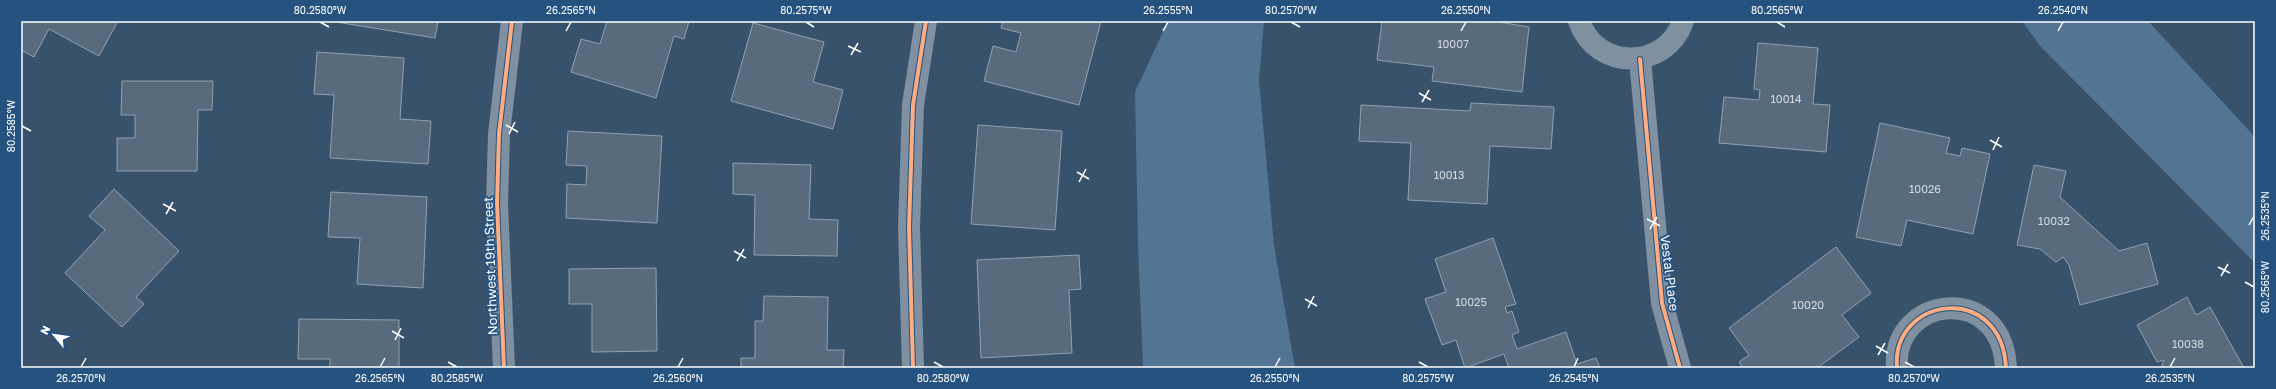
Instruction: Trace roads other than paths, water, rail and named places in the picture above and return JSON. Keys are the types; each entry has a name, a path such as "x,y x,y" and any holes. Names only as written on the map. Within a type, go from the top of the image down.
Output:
{"street":[{"name":"Northwest 19th Street","path":"504,368 497,203 499,134 512,21"},
{"path":"913,368 909,227 913,112 926,21"},
{"path":"1579,21 1589,39 1603,52 1621,59 1640,59 1656,54 1670,44 1680,30 1683,21"},
{"name":"Vestal Place","path":"1640,59 1662,303 1680,368"},
{"path":"1897,368 1899,348 1907,331 1919,318 1935,310 1953,308 1971,311 1987,320 1999,334 2005,351 2006,368"}],"water":[{"path":"1168,21 1264,21 1259,80 1274,246 1295,368 1143,368 1138,244 1135,92"},
{"path":"2022,21 2148,21 2255,137 2255,263 2041,47"}]}
